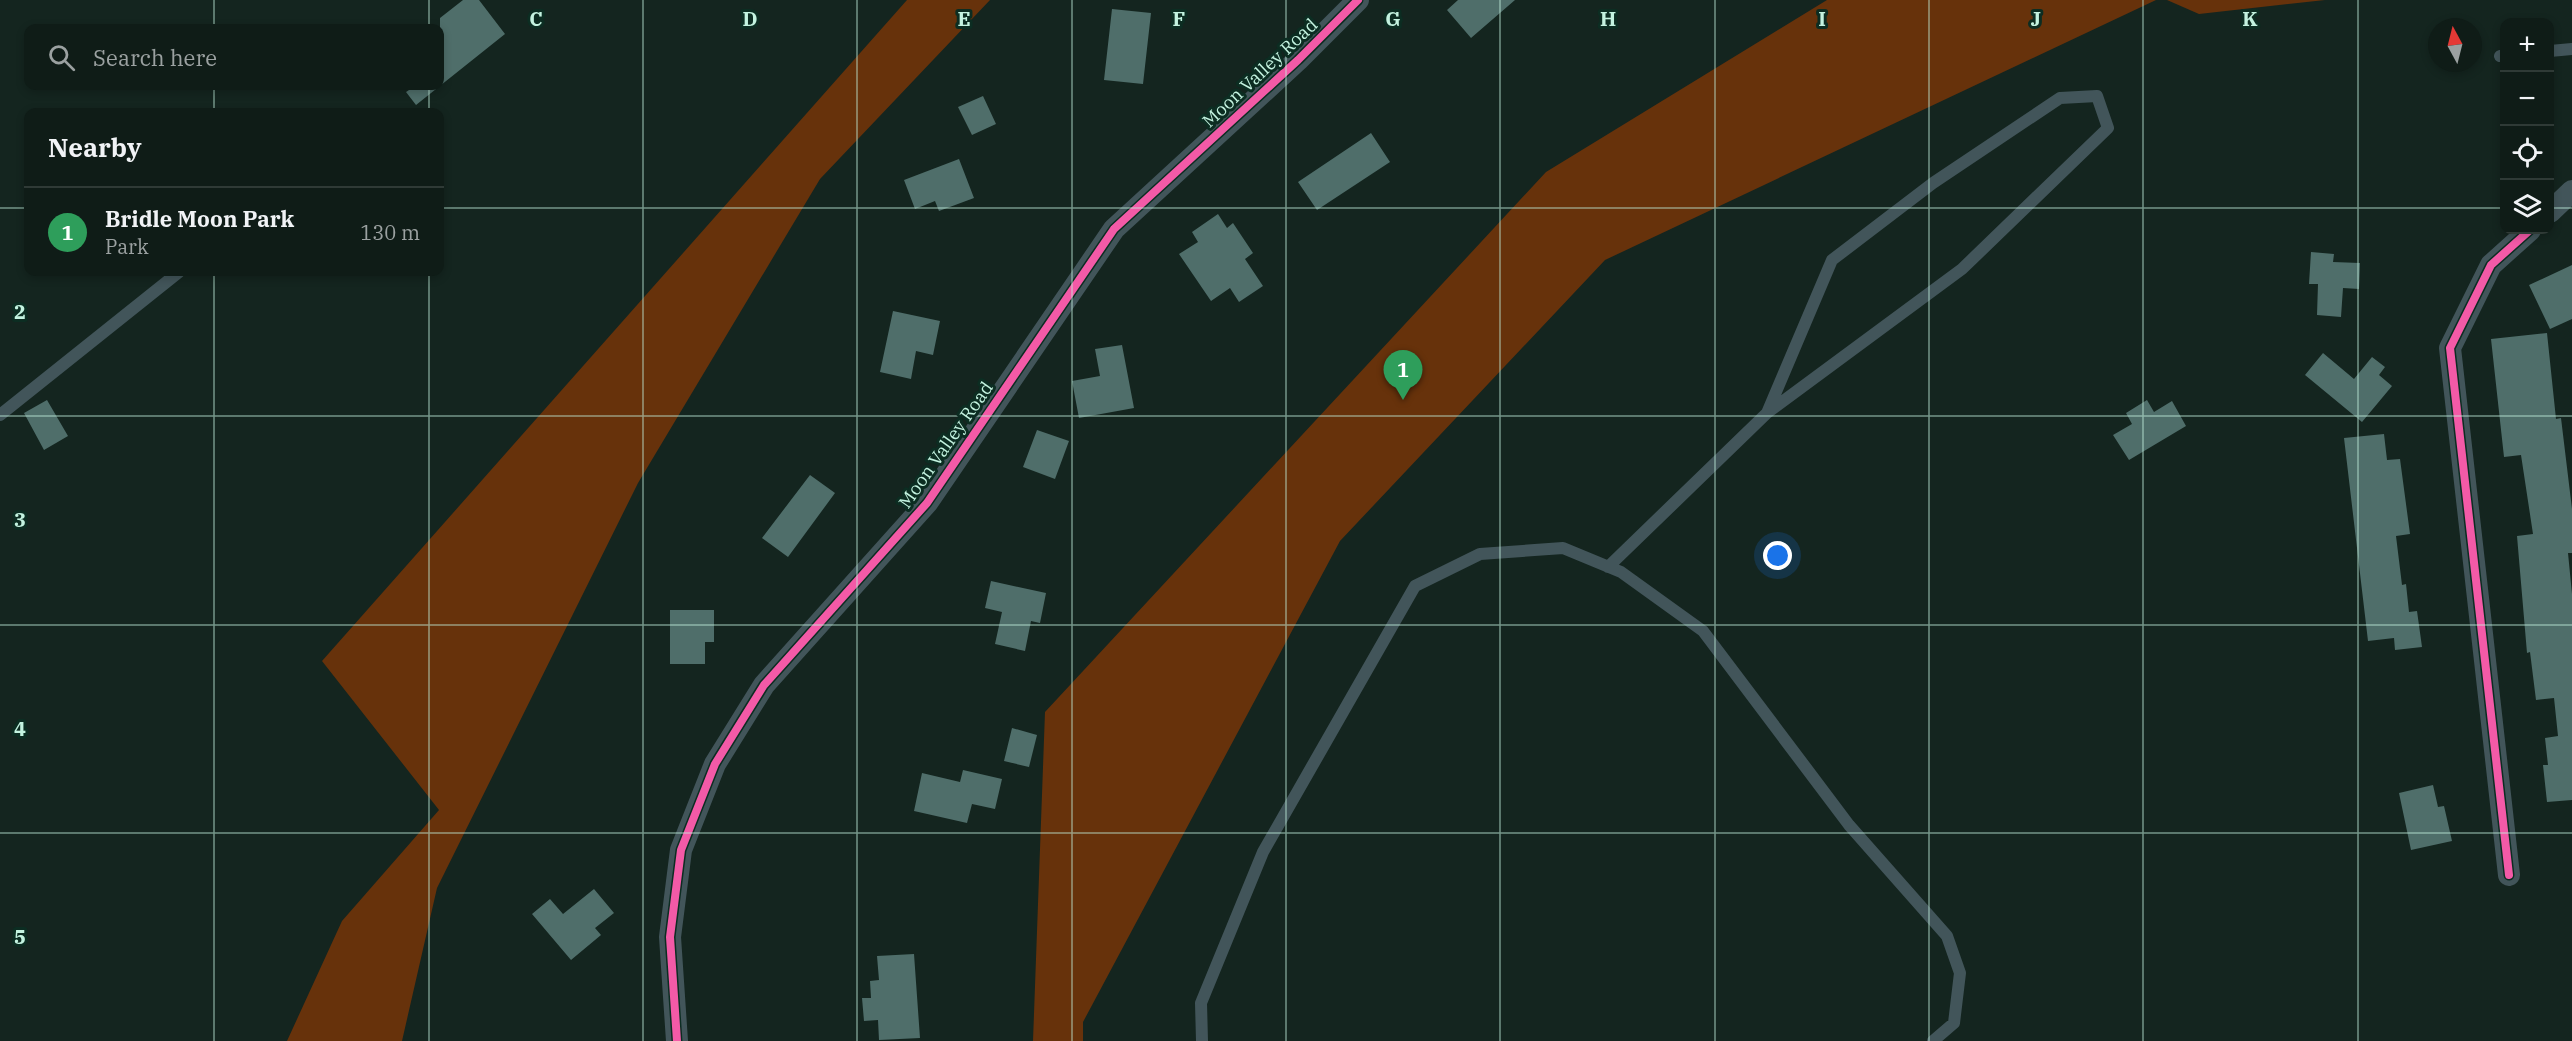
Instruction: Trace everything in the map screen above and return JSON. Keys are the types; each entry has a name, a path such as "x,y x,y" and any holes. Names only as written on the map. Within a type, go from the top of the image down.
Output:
{"street":[{"name":"Moon Valley Road","path":"676,1041 670,937 681,850 715,764 764,685 927,502 1114,229 1298,60 1358,0"},
{"path":"2554,208 2572,191"},
{"path":"2509,875 2450,348 2491,265 2526,234"}],"lane":[{"path":"2554,51 2572,49"},
{"path":"1608,567 1767,413 1970,261 2108,128 2097,96 2060,98 1933,183 1832,260 1767,413"},
{"path":"0,415 174,276"},
{"path":"1202,1041 1201,1003 1263,852 1415,586 1480,554 1563,548 1621,572 1703,631 1849,825 1947,936 1960,973 1954,1023 1933,1041"}],"shaded area":[{"path":"907,0 990,0 820,179 638,483 437,888 402,1041 287,1041 342,921 439,810 322,661"},
{"path":"1827,0 2156,0 1605,260 1340,541 1083,1022 1083,1041 1033,1041 1045,712 1546,172"},
{"path":"2167,0 2325,0 2199,14"}],"building":[{"path":"463,0 479,0 505,34 444,83 444,24 440,24 440,18"},
{"path":"1458,0 1515,0 1471,38 1447,10"},
{"path":"1112,9 1151,13 1143,84 1104,80"},
{"path":"409,90 435,90 416,105 406,92"},
{"path":"983,96 996,124 972,135 958,107"},
{"path":"1371,133 1390,162 1317,210 1298,182"},
{"path":"959,159 974,198 939,211 935,201 915,209 904,180"},
{"path":"1218,214 1227,228 1233,223 1253,253 1245,259 1263,286 1239,302 1230,288 1211,301 1179,254 1198,242 1192,232"},
{"path":"2311,252 2334,254 2333,262 2360,263 2359,289 2343,288 2341,317 2317,315 2318,284 2309,284"},
{"path":"2572,265 2572,319 2550,329 2529,285"},
{"path":"893,311 940,321 933,355 916,351 911,379 880,372"},
{"path":"2547,333 2556,419 2561,418 2572,509 2572,553 2568,553 2572,594 2572,800 2547,802 2543,765 2548,765 2545,738 2558,736 2554,698 2536,700 2530,652 2527,653 2517,536 2533,534 2521,455 2504,457 2491,339"},
{"path":"1122,345 1134,408 1079,418 1072,381 1100,376 1095,349"},
{"path":"2323,353 2354,379 2372,357 2385,367 2379,375 2392,386 2362,422 2305,375"},
{"path":"47,400 68,436 44,450 24,413"},
{"path":"2147,400 2154,412 2172,401 2186,426 2129,460 2113,435 2132,424 2126,413"},
{"path":"1037,430 1069,441 1055,479 1023,467"},
{"path":"2384,434 2387,460 2400,459 2410,534 2396,536 2402,585 2406,584 2409,612 2417,611 2422,647 2395,650 2394,638 2368,641 2344,438"},
{"path":"810,475 835,493 788,557 762,538"},
{"path":"991,581 1046,593 1040,623 1031,621 1025,651 995,644 1002,612 985,608"},
{"path":"670,610 714,610 714,642 705,642 705,664 670,664"},
{"path":"1012,728 1037,735 1029,767 1004,761"},
{"path":"963,770 1002,779 995,809 972,804 967,823 914,811 922,773 960,782"},
{"path":"2433,785 2438,807 2444,806 2452,841 2411,850 2399,793"},
{"path":"594,889 614,913 595,928 601,935 571,960 532,914 550,899 563,914"},
{"path":"914,954 920,1038 879,1040 878,1020 864,1021 862,998 871,998 870,981 879,980 877,956"}],"cycle path":[{"path":"677,1041 670,937 681,850 715,764 764,685 927,503 1114,229 1298,60 1358,0"},
{"path":"2509,875 2450,348 2491,265 2526,234"}],"place":[{"name":"Bridle Moon Park","path":"1403,400"}]}
